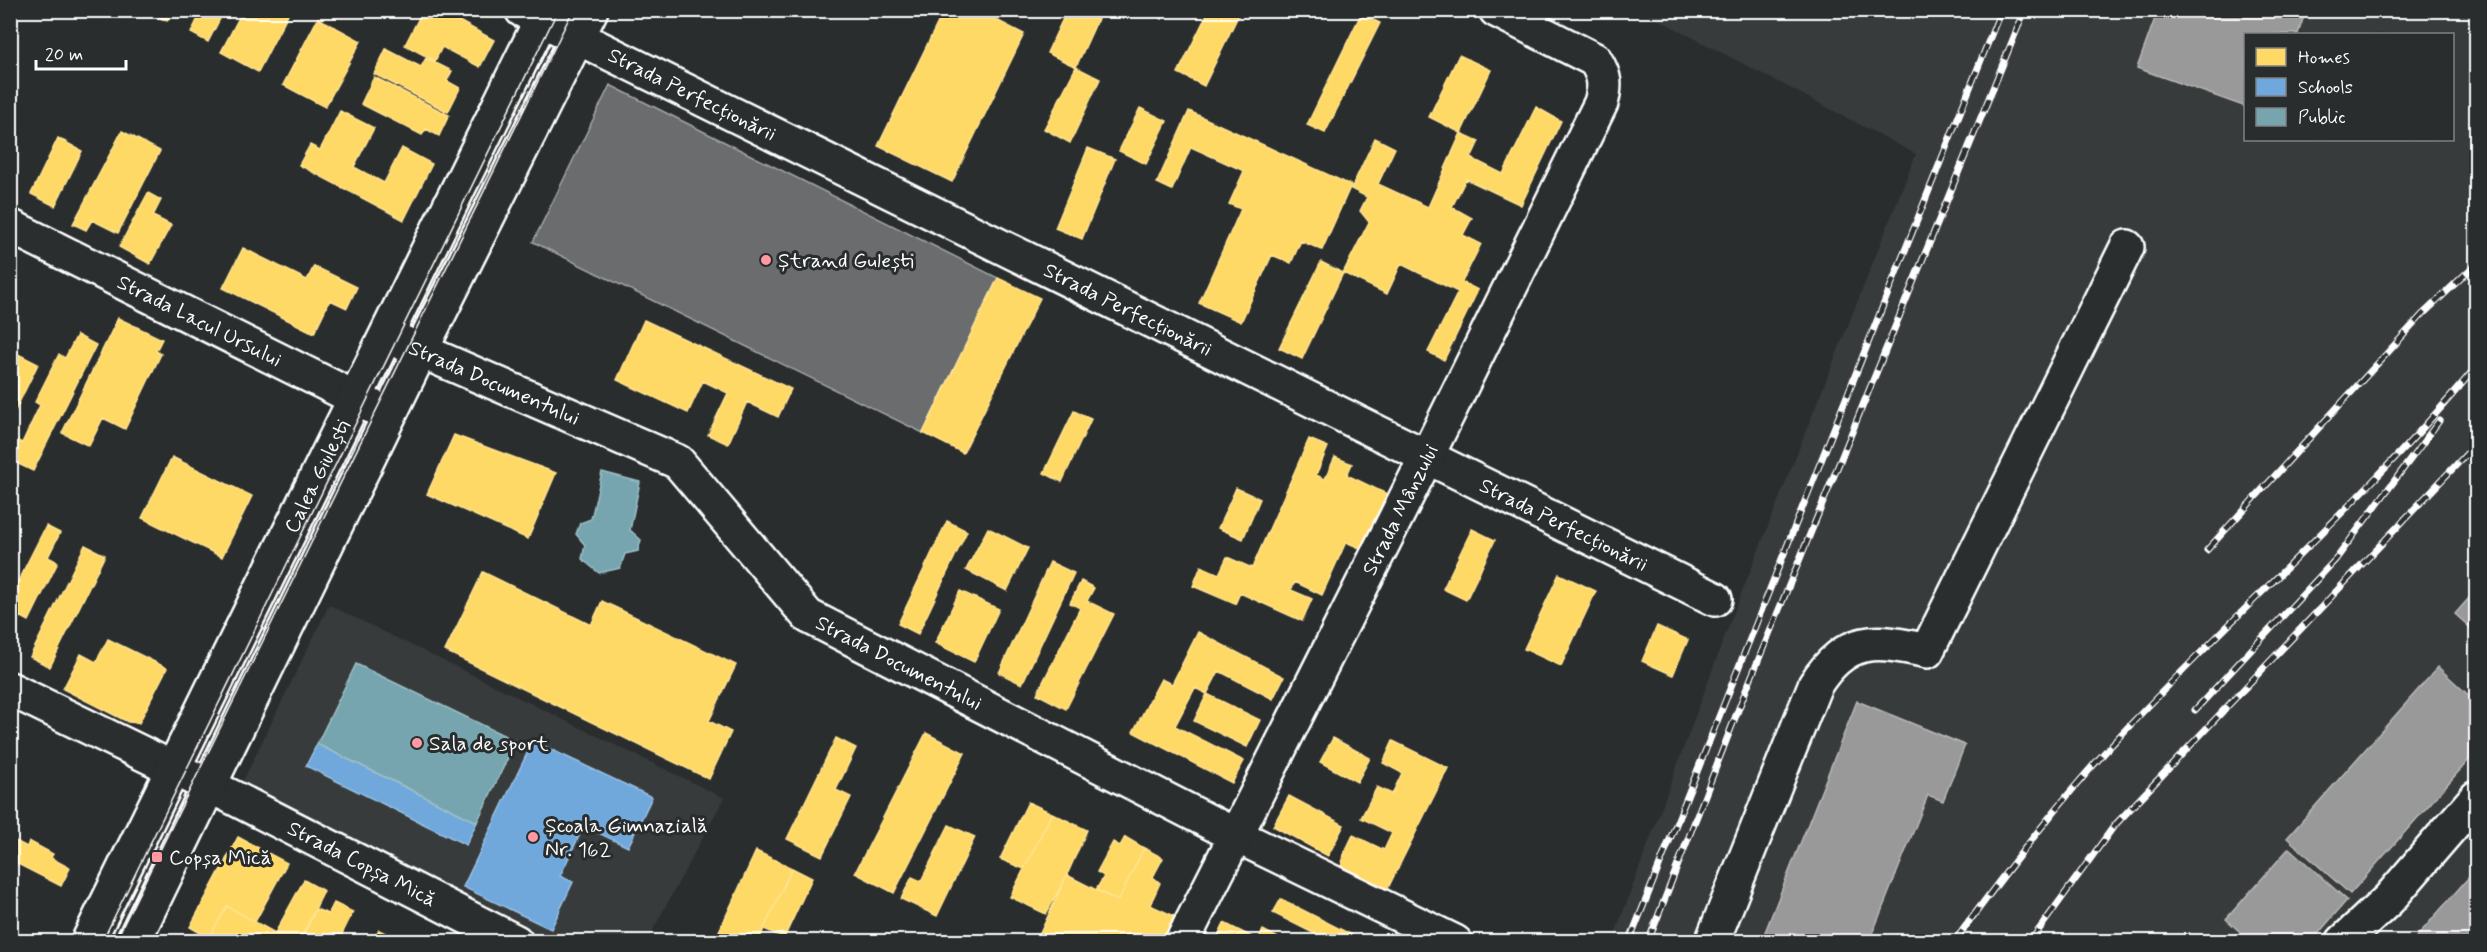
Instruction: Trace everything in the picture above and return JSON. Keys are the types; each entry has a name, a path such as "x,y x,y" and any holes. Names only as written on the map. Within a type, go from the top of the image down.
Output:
{"street":[{"name":"Strada Mânzului","path":"1182,942 1426,458 1601,103 1605,87 1603,73 1595,60 1586,53 1496,10"},
{"name":"Strada Perfecționării","path":"536,14 584,24 1426,458 1715,599"},
{"name":"Calea Giulești","path":"88,942 387,336 536,14"},
{"name":"Calea Giulești","path":"133,942 389,415 584,24"},
{"name":"Strada Lacul Ursului","path":"10,226 389,415"},
{"path":"1712,942 1815,685 1824,669 1839,655 1854,647 1875,643 1927,651 2127,247"},
{"name":"Strada Documentului","path":"387,336 678,462 808,616 1235,835 1455,942"},
{"name":"Strada Copșa Mică","path":"10,689 209,786 516,942"},
{"path":"2343,942 2389,899 2476,798"}],"shaded area":[{"path":"1642,11 2476,11 2476,941 1612,942 1730,622 1916,154"},
{"name":"Ștrand Gulești","path":"610,85 998,278 923,433 533,242"},
{"path":"329,605 724,798 647,941 547,942 240,787"}],"building: Homes":[{"path":"151,10 172,10 167,21 149,13"},
{"path":"202,10 232,10 228,18 222,15 208,42 191,33"},
{"path":"243,10 290,10 258,72 221,52"},
{"path":"423,10 439,10 494,40 480,67 442,47 435,61 405,45"},
{"path":"944,10 977,10 1024,34 952,182 878,146"},
{"path":"1067,10 1102,10 1076,67 1047,53"},
{"path":"1145,10 1166,10 1162,19"},
{"path":"1209,10 1241,10 1204,86 1178,73"},
{"path":"1361,14 1380,23 1325,133 1307,125"},
{"path":"318,18 361,41 325,107 283,85"},
{"path":"386,49 421,67 426,58 452,71 447,81 460,88 448,112 374,74"},
{"path":"1459,55 1491,70 1461,133 1429,117"},
{"path":"1076,67 1100,79 1070,143 1044,129"},
{"path":"374,77 449,115 439,136 426,129 422,135 361,104"},
{"path":"1536,107 1561,121 1521,205 1466,179 1452,207 1472,218 1463,235 1481,244 1462,282 1478,290 1444,360 1428,352 1458,292 1401,264 1387,294 1343,273 1369,222 1360,211 1367,197 1351,189 1375,138 1395,148 1378,184 1428,207 1461,133 1479,141 1471,158 1503,174"},
{"path":"1140,108 1167,121 1146,164 1119,151"},
{"path":"340,111 374,128 354,167 384,183 402,148 432,164 404,220 299,165 310,145 320,150"},
{"path":"1189,111 1351,185 1322,250 1301,241 1291,263 1272,255 1241,322 1199,303 1241,209 1229,204 1244,171 1191,147 1172,190 1157,183"},
{"path":"122,131 160,151 118,233 92,220 86,230 73,224"},
{"path":"58,138 82,151 55,206 31,194"},
{"path":"1088,148 1115,159 1082,239 1055,228"},
{"path":"148,193 161,200 153,216 171,225 150,264 119,247"},
{"path":"243,248 307,280 314,266 357,287 347,308 330,300 314,333 223,288"},
{"path":"1321,262 1343,273 1302,359 1279,348"},
{"path":"998,278 1040,298 963,453 923,433"},
{"path":"118,318 162,339 156,351 161,354 125,429 103,418 89,446 62,433"},
{"path":"644,320 791,389 778,417 747,402 728,444 708,435 728,393 703,381 688,413 617,380"},
{"path":"77,335 96,345 33,471 10,460 10,437 22,443 40,405 35,402 59,354 65,358"},
{"path":"10,350 38,364 10,421"},
{"path":"1074,411 1091,419 1062,482 1044,473"},
{"path":"454,435 556,473 528,539 427,494"},
{"path":"1309,439 1328,447 1316,475 1325,479 1335,457 1352,464 1347,475 1387,494 1362,549 1346,542 1322,595 1295,582 1291,590 1312,599 1302,621 1240,593 1235,604 1193,586 1201,566 1219,574 1227,557 1252,568"},
{"path":"172,457 252,496 222,557 142,518"},
{"path":"1236,488 1260,499 1243,539 1218,528"},
{"path":"947,521 967,531 918,634 898,624"},
{"path":"46,526 60,533 48,557 58,562 29,621 20,616 13,630 10,629 10,597"},
{"path":"988,528 1028,548 1007,591 966,570"},
{"path":"1472,529 1495,540 1466,600 1443,589"},
{"path":"85,545 105,555 50,667 30,657"},
{"path":"1050,562 1074,573 1022,684 999,673"},
{"path":"483,572 591,625 602,601 736,665 709,721 731,732 709,779 445,651"},
{"path":"1559,574 1596,591 1561,666 1524,649"},
{"path":"1081,581 1094,588 1087,601 1114,614 1066,709 1037,694 1080,608 1070,603"},
{"path":"960,591 999,609 974,662 935,643"},
{"path":"1657,626 1688,640 1673,675 1642,661"},
{"path":"1198,632 1284,677 1273,699 1219,671 1207,694 1195,688 1175,726 1244,761 1232,783 1133,732 1161,679 1172,684"},
{"path":"108,639 167,668 139,723 128,722 63,689 81,654 96,662"},
{"path":"1207,694 1260,720 1247,747 1194,721"},
{"path":"926,733 965,753 894,893 855,873"},
{"path":"836,738 856,748 836,790 851,797 822,856 787,839"},
{"path":"1333,738 1370,758 1357,782 1320,762"},
{"path":"1393,741 1448,768 1385,894 1340,871 1344,854 1353,835 1384,850 1392,833 1361,818 1377,787 1392,794 1402,773 1383,763"},
{"path":"1289,796 1344,825 1328,856 1273,826"},
{"path":"1028,802 1052,813 1024,869 1000,859"},
{"path":"1052,813 1087,830 1046,914 1010,897"},
{"path":"949,825 975,837 937,916 901,899 912,877 921,881"},
{"path":"238,837 287,863 255,922 227,906 209,938 190,927"},
{"path":"1125,837 1144,848 1118,901 1096,890 1104,876 1097,872 1113,842 1120,846"},
{"path":"10,838 27,847 29,841 53,854 51,858 70,868 61,886 10,860"},
{"path":"1144,848 1163,858 1153,877 1160,883 1150,905 1174,916 1163,942 1036,942 1067,875 1118,901"},
{"path":"756,851 792,868 758,942 714,942"},
{"path":"792,868 812,878 784,938 764,929"},
{"path":"304,880 324,891 299,942 215,942 209,938 227,906 275,933"},
{"path":"1281,899 1362,940 1361,942 1331,942 1273,913"},
{"path":"334,903 353,912 338,942 300,942 316,909 328,914"},
{"path":"1224,923 1258,940 1263,930 1286,942 1215,942"},
{"path":"379,930 400,940 399,942 373,942"},
{"path":"943,933 961,942 939,942"}],"building: Schools":[{"name":"Școala Gimnazială Nr. 162","path":"533,741 652,797 628,847 584,826 560,876 573,882 551,929 463,887"},
{"path":"317,744 477,822 466,845 306,766"}],"building: Public":[{"path":"602,472 640,482 630,530 641,540 638,551 625,554 620,568 599,573 582,559 585,545 576,534 580,523 591,519"},
{"name":"Sala de sport","path":"356,664 516,741 477,822 317,744"}],"building: Industry":[{"path":"2158,10 2306,10 2298,33 2244,33 2244,106 2137,68"},
{"path":"2476,590 2476,633 2455,614"},
{"path":"2438,667 2476,702 2476,752 2350,894 2287,838"},
{"path":"1857,701 1965,745 1943,801 1928,795 1869,942 1761,942"},
{"path":"2289,848 2347,900 2311,942 2251,942 2226,919"},
{"path":"2476,869 2476,942 2412,942"}],"tram line":[{"path":"102,942 558,10"},
{"path":"115,942 573,10"}],"railway":[{"path":"1629,942 2001,10"},
{"path":"1648,942 1742,700 2025,10"},
{"path":"2207,550 2422,315 2476,264"},
{"path":"1954,942 1996,885 2108,749 2175,678 2351,504 2476,367"},
{"path":"2195,710 2336,559 2439,421"},
{"path":"2030,942 2114,826 2476,444"}],"place":[{"name":"Ștrand Gulești","path":"766,260"},
{"name":"Sala de sport","path":"417,743"},
{"name":"Școala Gimnazială Nr. 162","path":"533,837"},
{"name":"Copșa Mică","path":"157,857"}]}
